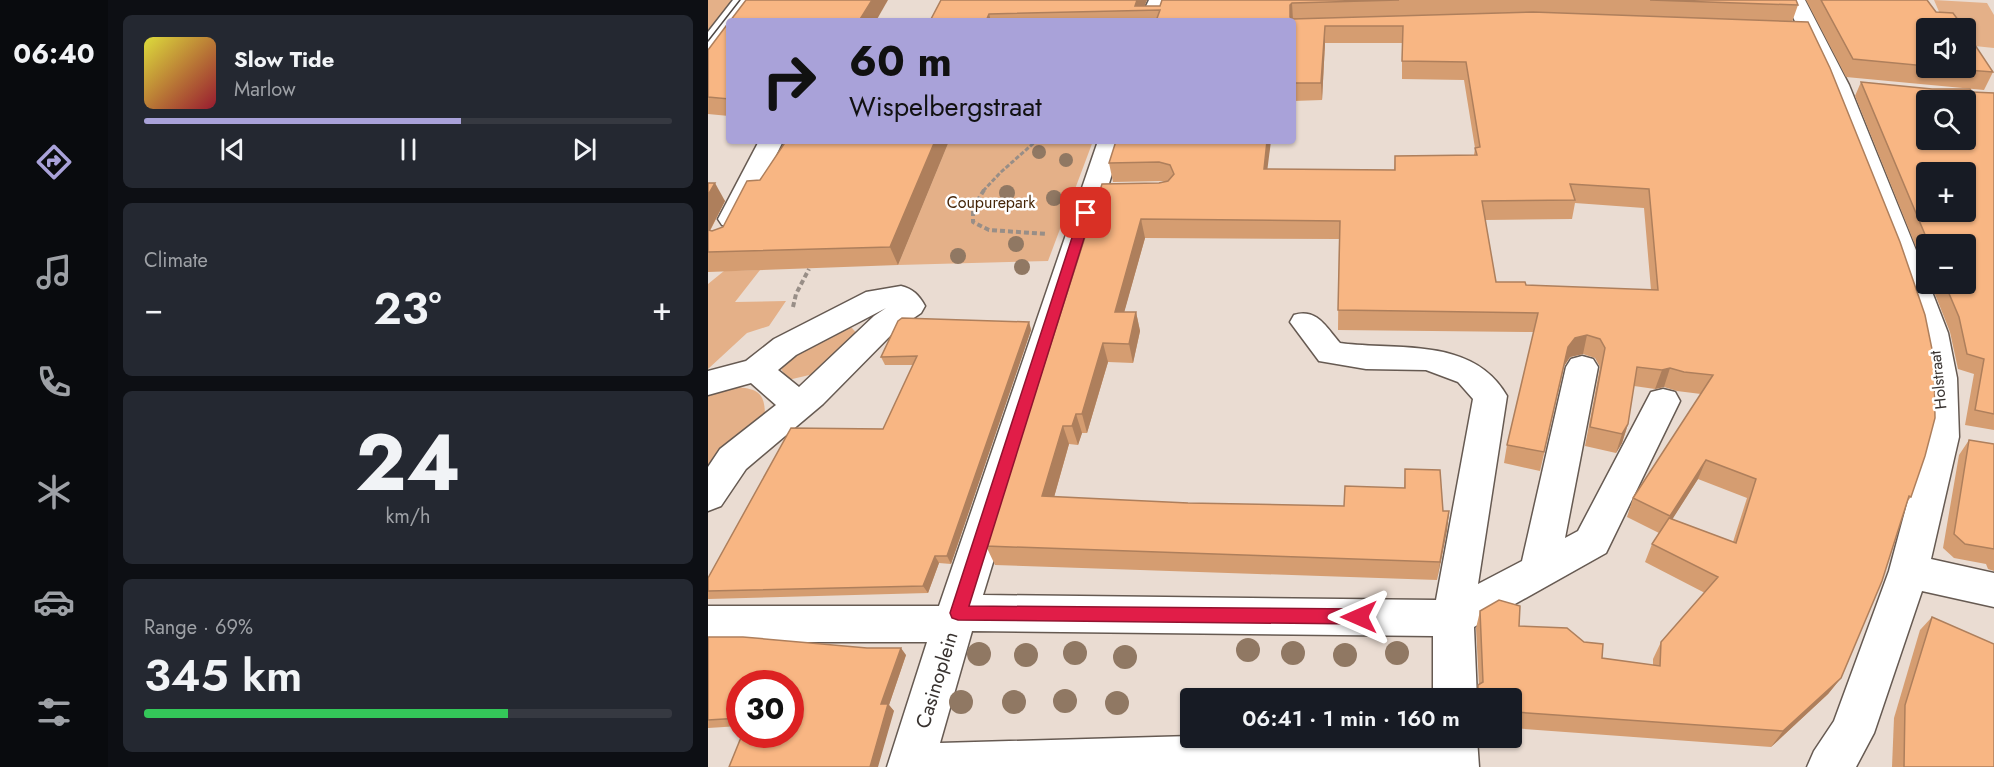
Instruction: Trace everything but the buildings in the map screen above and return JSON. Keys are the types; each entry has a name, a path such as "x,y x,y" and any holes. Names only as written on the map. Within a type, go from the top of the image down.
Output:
{"street":[{"path":"730,18 744,0"},
{"path":"1151,18 1159,0"},
{"name":"Holstraat","path":"1795,0 1810,31 1848,86 1932,333 1941,378 1958,440 1852,733 1830,767"},
{"path":"708,47 726,24"},
{"path":"1787,30 1810,31"},
{"path":"708,47 726,47"},
{"path":"722,239 770,144"},
{"path":"708,624 918,623 956,619 1105,192 1110,144"},
{"path":"708,383 758,370 785,347 877,299 901,296 910,306 885,323 798,405 733,459 708,496"},
{"path":"1305,322 1329,353 1366,358 1428,359 1470,374 1490,396 1453,618 1455,688"},
{"path":"1539,571 1582,367"},
{"path":"758,370 798,405"},
{"path":"1453,618 1592,542 1663,401"},
{"path":"1909,571 1994,590"},
{"name":"Casinoplein","path":"1430,767 1309,755 910,767 956,619 1453,618"},
{"path":"1455,748 1456,767"}],"path":[{"path":"1032,144 1004,168 981,196 973,209 974,222 989,230 1048,234"},
{"path":"796,294 809,269"}],"green space":[{"path":"708,0 733,0 708,32"},
{"path":"1934,0 1987,3 1994,15 1994,48 1976,46 1976,18 1942,18"},
{"name":"Coupurepark","path":"948,144 1092,144 1048,261 898,265"},
{"path":"760,270 735,302 786,301 769,326 747,333 708,369 708,284 724,271"},
{"path":"842,327 852,328 858,335 818,373 788,380 780,367 785,357"},
{"path":"736,387 751,389 760,394 764,403 765,418 708,478 708,391"}],"tram line":[{"path":"708,41 740,0"}],"route":[{"path":"1086,213 958,613 1359,617"}]}
